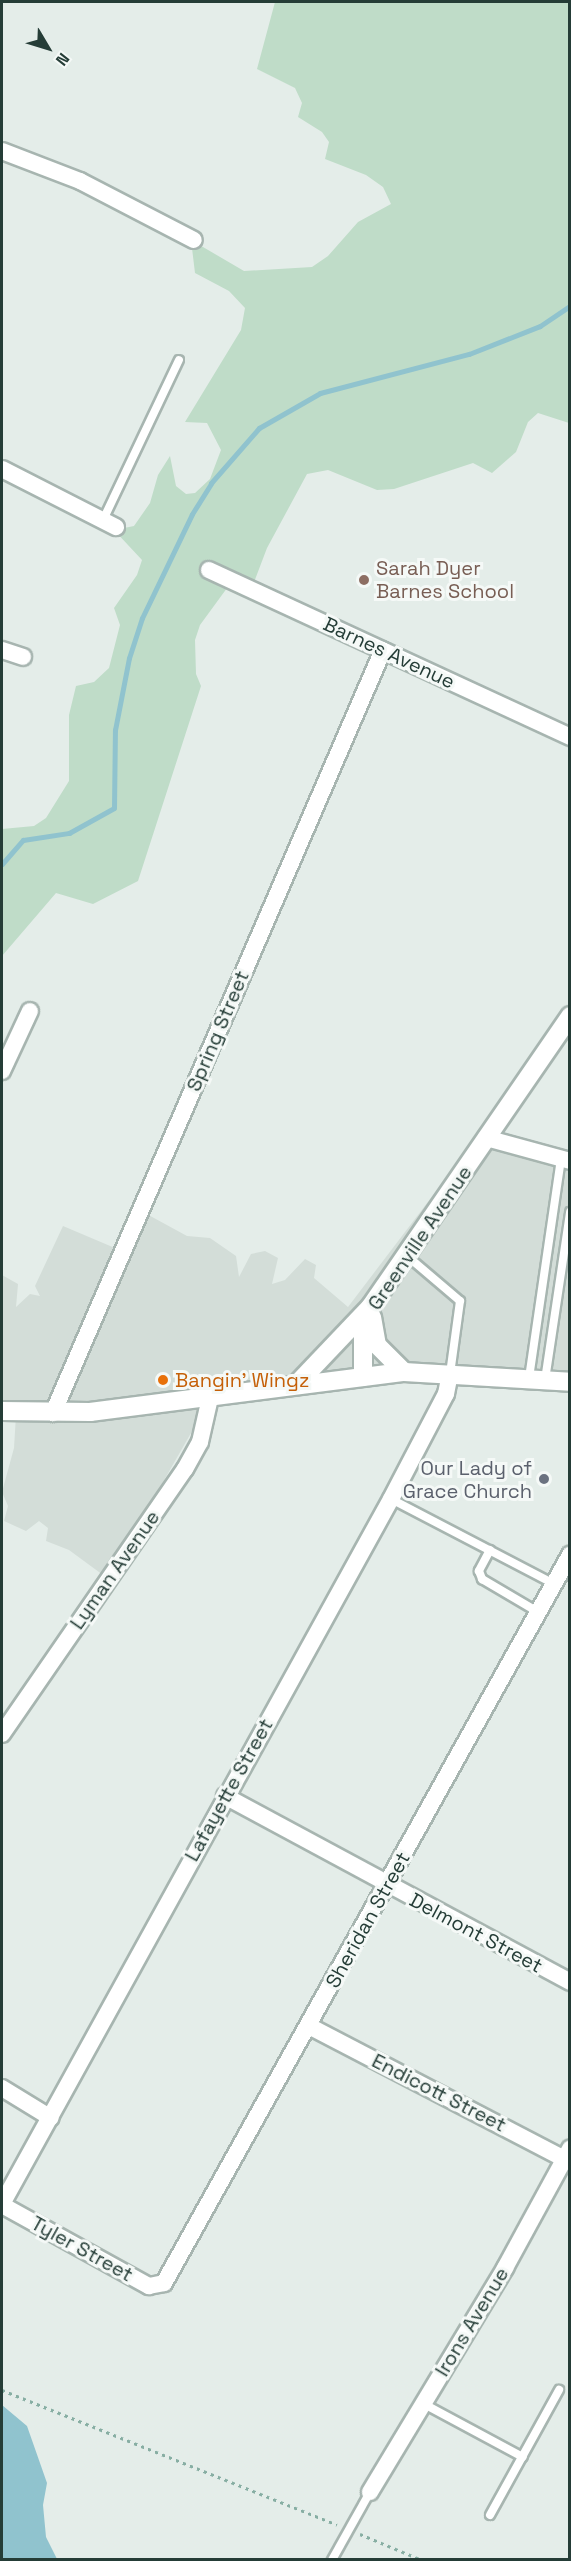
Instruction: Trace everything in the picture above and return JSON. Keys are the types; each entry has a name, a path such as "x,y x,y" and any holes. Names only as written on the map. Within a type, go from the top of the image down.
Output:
{"main road":[{"name":"Greenville Avenue","path":"363,1377 363,1329 371,1306 570,1016"},
{"path":"371,1306 377,1345 405,1372"},
{"path":"297,1384 371,1306"},
{"path":"2,1411 53,1413 210,1398 297,1384 405,1372 570,1382"}],"street":[{"path":"2,152 80,181 194,240"},
{"path":"2,469 109,524"},
{"name":"Barnes Avenue","path":"209,570 570,737"},
{"path":"2,650 23,657"},
{"name":"Spring Street","path":"53,1413 383,650"},
{"path":"2,1071 30,1011"},
{"path":"486,1138 565,1160"},
{"name":"Lafayette Street","path":"2,2204 225,1796 391,1499 446,1394 450,1374"},
{"name":"Lyman Avenue","path":"2,1734 185,1469 200,1442 210,1398"},
{"name":"Sheridan Street","path":"164,2283 388,1886 570,1556"},
{"name":"Delmont Street","path":"225,1796 388,1886 570,1982"},
{"name":"Endicott Street","path":"309,2026 568,2157"},
{"path":"2,2088 51,2118"},
{"name":"Irons Avenue","path":"370,2492 568,2157"},
{"name":"Tyler Street","path":"2,2204 149,2286 164,2283"}],"lane":[{"path":"109,524 179,360"},
{"path":"537,1379 565,1160"},
{"path":"537,1379 570,1212"},
{"path":"406,1255 459,1301 450,1374"},
{"path":"391,1499 554,1584"},
{"path":"490,1550 479,1571 482,1579 538,1612"},
{"path":"490,2515 559,2390"},
{"path":"423,2404 523,2457"},
{"path":"332,2559 370,2492"}],"path":[{"path":"2,2390 422,2559"}],"shaded area":[{"path":"478,1136 569,1161 569,1382 484,1371 211,1398 147,1510 103,1575 69,1550 46,1541 48,1528 39,1521 26,1531 4,1521 8,1506 2,1492 14,1448 16,1415 2,1412 2,1275 18,1284 16,1307 30,1294 40,1296 35,1286 63,1226 122,1251 143,1212 187,1236 210,1238 236,1256 239,1277 251,1254 265,1251 278,1258 272,1284 285,1280 305,1259 316,1265 314,1278 348,1307"}],"green space":[{"path":"275,2 569,2 569,423 538,413 528,422 516,452 492,473 473,463 394,489 377,490 328,470 307,474 267,548 251,590 230,584 200,625 195,640 196,674 201,686 138,881 93,904 56,893 2,956 2,829 34,826 46,818 69,781 69,715 76,686 94,682 109,668 120,625 114,608 137,575 142,560 114,530 134,526 150,503 158,475 170,456 176,486 186,494 195,493 210,479 221,450 207,423 185,422 241,330 245,308 229,291 195,273 191,240 244,271 312,267 328,256 358,222 391,204 383,187 366,175 325,159 329,142 322,132 298,117 302,103 295,88 257,69"}],"water":[{"path":"2,2405 27,2426 47,2483 43,2505 46,2537 57,2559 2,2559"}],"waterway":[{"path":"2,864 23,840 69,833 114,808 115,730 129,658 142,618 192,514 211,483 259,428 320,393 469,354 540,326 570,306"}],"place":[{"name":"Sarah Dyer Barnes School","path":"364,580"},
{"name":"Bangin' Wingz","path":"163,1380"},
{"name":"Our Lady of Grace Church","path":"544,1479"}]}
